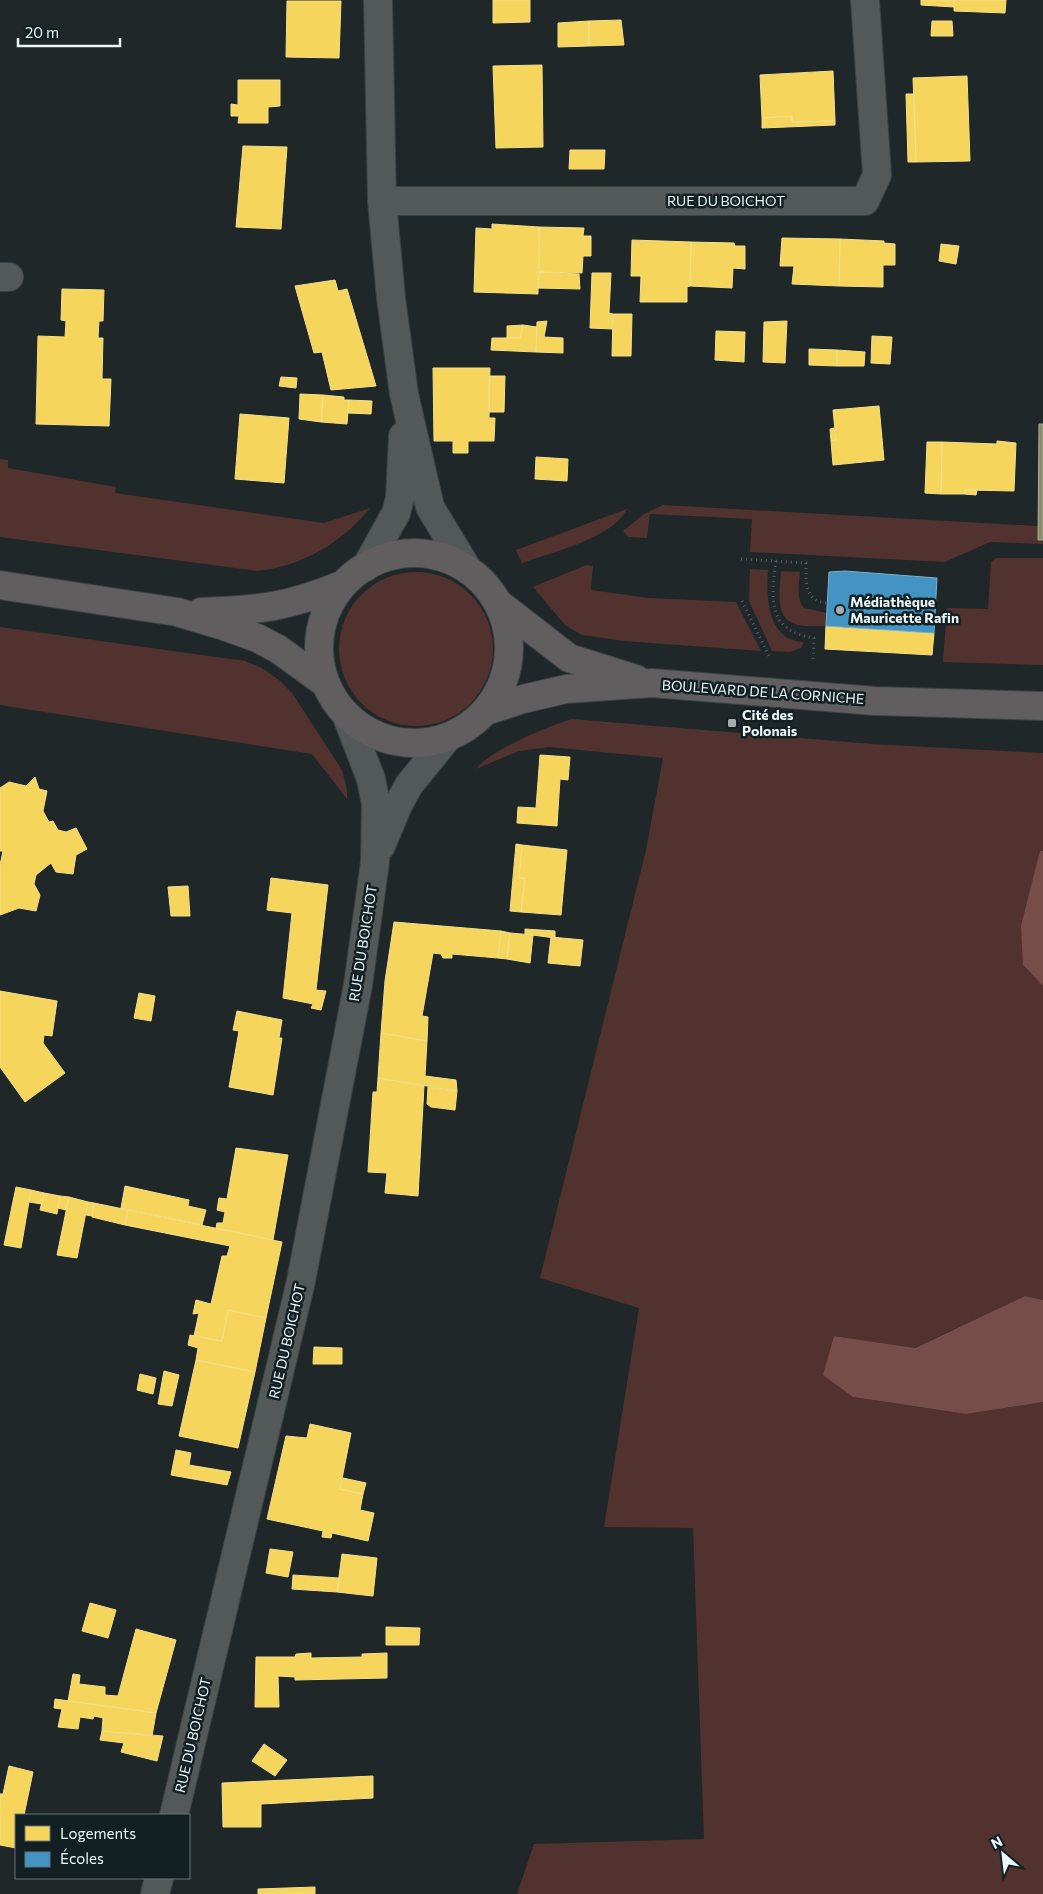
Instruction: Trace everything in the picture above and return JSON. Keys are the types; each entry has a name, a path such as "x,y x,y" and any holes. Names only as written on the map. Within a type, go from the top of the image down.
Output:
{"main road":[{"path":"418,553 444,558 468,570 484,583 498,604 505,619 510,651 503,683 486,710 475,722 448,737 418,744 387,740 359,726 347,717 338,707 325,683 319,654 322,623 327,609 344,584 366,566 391,556 418,553"},
{"path":"177,612 260,610 308,599 344,584"},
{"path":"0,585 177,612 257,638 278,649 325,683"},
{"path":"498,604 569,658 652,683"},
{"name":"BOULEVARD DE LA CORNICHE","path":"486,710 523,699 566,690 652,683 875,701 1043,706"}],"street":[{"path":"378,0 382,201 391,298 404,394 430,507 468,570"},
{"name":"RUE DU BOICHOT","path":"382,201 864,201 877,175 865,0"},
{"path":"366,566 396,514 400,498 404,394"},
{"name":"RUE DU BOICHOT","path":"174,1814 301,1281 358,986 376,862 376,804 371,779 347,717"},
{"name":"RUE DU BOICHOT","path":"376,862 398,806 409,785 448,737"},
{"path":"155,1894 159,1879"}],"path":[{"path":"741,559 806,563 807,583 812,598 817,602 827,603"},
{"path":"776,561 772,595 774,609 787,629 802,636 814,638 813,661"},
{"path":"742,602 770,658"}],"shaded area":[{"path":"0,459 8,460 8,468 116,487 115,493 324,523 370,508 347,532 320,551 289,564 257,571 0,537"},
{"path":"663,505 1038,526 1043,544 990,542 945,562 750,552 752,519 650,514 647,538 628,537 623,531 644,514"},
{"path":"627,509 608,529 564,549 522,563 516,550"},
{"path":"996,558 1043,558 1043,665 943,662 947,608 988,609 991,562"},
{"path":"586,565 593,566 591,590 649,598 736,602 761,651 624,641 582,635 566,626 533,587"},
{"path":"750,569 768,570 771,616 782,634 792,640 804,642 801,648 790,652 772,651 749,601"},
{"path":"781,571 800,572 799,591 801,604 804,608 827,613 826,626 798,625 784,616 780,598"},
{"path":"416,572 446,577 471,594 488,619 493,649 488,679 471,704 446,721 416,726 386,721 361,704 344,679 339,649 344,619 361,594 386,577"},
{"path":"0,627 245,661 262,668 279,680 292,693 342,770 347,790 347,799 312,754 0,705"},
{"path":"572,719 872,744 1043,753 1043,851 1040,851 1023,965 1043,986 1043,1300 1025,1296 914,1348 834,1336 853,1397 966,1414 1043,1402 1043,1894 517,1894 534,1844 704,1839 693,1528 604,1527 639,1308 540,1278 646,850 663,758 549,747 519,751 476,769 484,761 507,746 548,727"},
{"path":"1040,851 1043,851 1043,986 1023,965 1021,926"},
{"path":"1025,1296 1043,1300 1043,1402 966,1414 853,1397 823,1375 834,1336 915,1348"}],"building: Logements":[{"path":"493,0 530,0 530,22 493,23"},
{"path":"921,0 954,0 954,7 921,5"},
{"path":"954,0 1006,0 1005,13 954,11"},
{"path":"287,1 341,1 339,58 286,57"},
{"path":"621,20 624,45 589,46 589,21"},
{"path":"589,21 589,46 558,47 558,23"},
{"path":"932,21 952,21 953,36 931,36"},
{"path":"542,65 543,147 496,148 493,66"},
{"path":"833,71 835,121 792,122 792,116 762,118 760,75"},
{"path":"967,76 970,161 916,162 913,78"},
{"path":"238,80 280,80 280,106 268,107 268,123 238,123 239,116 231,116 231,104 238,105"},
{"path":"906,94 914,94 916,162 908,162"},
{"path":"792,116 792,122 835,121 835,125 762,128 762,118"},
{"path":"243,146 287,147 281,229 236,227"},
{"path":"570,150 605,150 604,169 569,169"},
{"path":"492,224 539,227 538,294 474,292 476,228 492,229"},
{"path":"539,227 584,228 583,236 591,236 591,256 583,256 582,273 539,272"},
{"path":"782,238 840,239 839,286 792,284 794,266 780,266"},
{"path":"840,239 884,241 884,243 895,244 895,265 883,265 883,287 839,286"},
{"path":"632,240 691,242 690,286 687,287 687,302 640,302 641,276 631,276"},
{"path":"691,242 734,243 735,246 745,246 745,269 733,268 732,288 690,286"},
{"path":"941,244 959,246 956,264 939,261"},
{"path":"539,272 579,274 580,289 538,288"},
{"path":"592,273 611,273 609,313 613,314 612,329 590,328"},
{"path":"335,280 338,291 347,289 376,386 331,390 322,352 314,353 295,286"},
{"path":"62,289 104,290 103,321 99,321 98,338 103,338 102,379 111,379 109,426 36,424 38,336 65,337 66,321 61,320"},
{"path":"613,314 632,314 631,356 612,356"},
{"path":"547,321 544,337 563,338 563,353 536,352 537,322"},
{"path":"787,321 785,363 763,362 764,322"},
{"path":"523,325 520,338 507,338 507,326"},
{"path":"523,325 537,327 536,352 491,350 492,338 520,338"},
{"path":"716,331 745,332 744,362 715,360"},
{"path":"872,336 892,337 890,364 871,363"},
{"path":"809,349 837,350 837,366 809,365"},
{"path":"837,350 865,352 864,366 837,366"},
{"path":"433,368 490,368 489,418 495,418 494,441 468,441 468,453 453,453 453,441 434,441"},
{"path":"489,376 505,376 504,412 489,412"},
{"path":"281,377 297,378 296,388 279,386"},
{"path":"300,394 323,395 321,422 299,419"},
{"path":"323,395 344,397 344,400 349,400 347,424 321,422"},
{"path":"349,400 372,401 371,414 348,413"},
{"path":"879,406 884,460 833,465 831,441 836,440 833,410"},
{"path":"240,414 289,418 284,483 235,479"},
{"path":"834,428 836,440 831,441 830,429"},
{"path":"997,441 1016,443 1014,491 965,490 964,494 941,494 942,442 997,444"},
{"path":"927,442 942,442 941,494 925,493"},
{"path":"536,457 568,459 567,481 535,479"},
{"path":"965,490 977,490 976,495 964,494"},
{"path":"826,626 934,633 932,655 825,649"},
{"path":"540,755 570,757 568,780 560,779 557,826 517,823 518,807 536,808"},
{"path":"35,777 39,789 47,791 43,811 49,822 53,821 58,830 66,832 76,828 87,849 76,855 73,874 56,872 51,863 36,875 34,884 40,895 36,911 19,908 0,915 0,865 3,851 0,851 0,788 9,782 26,786"},
{"path":"516,844 522,845 519,878 525,878 521,912 510,911"},
{"path":"522,845 567,850 561,915 521,912 525,878 519,878"},
{"path":"271,878 328,885 316,990 326,991 321,1010 311,1008 313,1004 283,998 292,913 267,910"},
{"path":"188,886 190,916 171,916 168,887"},
{"path":"394,922 501,931 498,958 452,954 452,958 443,958 441,954 433,953 422,1016 428,1017 427,1041 381,1033 385,981"},
{"path":"525,929 555,931 555,938 525,934"},
{"path":"501,931 510,933 507,959 498,958"},
{"path":"510,933 533,935 530,963 507,959"},
{"path":"551,937 583,940 580,966 548,963"},
{"path":"0,991 57,1001 52,1036 44,1035 43,1043 65,1073 25,1102 0,1067"},
{"path":"139,993 155,996 151,1021 134,1018"},
{"path":"237,1011 282,1020 279,1038 282,1038 273,1095 229,1087 239,1031 233,1030"},
{"path":"381,1033 427,1041 425,1076 456,1080 457,1091 378,1078"},
{"path":"378,1078 424,1086 418,1196 385,1193 387,1173 368,1172 373,1092 377,1092"},
{"path":"428,1087 457,1091 455,1110 431,1107 427,1104"},
{"path":"236,1148 288,1155 273,1240 216,1228 217,1223 223,1223 225,1212 217,1210 219,1198 227,1199"},
{"path":"125,1186 189,1200 188,1206 206,1210 202,1225 121,1208"},
{"path":"16,1187 31,1190 21,1248 4,1245"},
{"path":"31,1190 44,1193 42,1204 29,1202"},
{"path":"44,1193 60,1196 57,1214 40,1210"},
{"path":"60,1196 69,1197 66,1210 58,1208"},
{"path":"69,1197 88,1202 77,1258 57,1255"},
{"path":"88,1202 94,1203 92,1216 86,1215"},
{"path":"94,1203 128,1210 125,1225 92,1217"},
{"path":"128,1210 282,1242 266,1318 228,1310 222,1341 194,1336 199,1313 193,1314 196,1300 211,1304 222,1256 227,1256 230,1246 125,1225"},
{"path":"228,1310 266,1318 255,1372 196,1360 198,1348 188,1345 190,1335 222,1341"},
{"path":"314,1347 342,1348 342,1364 313,1364"},
{"path":"196,1360 255,1372 238,1448 179,1436"},
{"path":"164,1371 179,1375 172,1406 158,1404"},
{"path":"140,1374 156,1378 153,1394 137,1390"},
{"path":"310,1424 351,1433 340,1489 363,1494 360,1510 374,1513 368,1541 332,1533 331,1538 322,1537 323,1531 267,1519 286,1436 307,1438"},
{"path":"176,1450 191,1453 189,1465 231,1472 227,1485 171,1475"},
{"path":"343,1478 366,1483 363,1494 340,1489"},
{"path":"270,1549 293,1552 288,1577 266,1573"},
{"path":"342,1554 377,1558 373,1596 337,1592"},
{"path":"293,1575 339,1578 337,1592 292,1589"},
{"path":"90,1603 116,1610 108,1638 82,1631"},
{"path":"386,1627 420,1628 419,1645 386,1645"},
{"path":"136,1629 176,1640 156,1713 68,1701 73,1674 80,1675 79,1684 105,1687 105,1695 118,1696"},
{"path":"311,1653 311,1658 362,1657 362,1654 387,1653 387,1678 295,1680 295,1677 278,1676 279,1707 255,1707 256,1657 295,1657 296,1654"},
{"path":"55,1699 156,1713 152,1736 102,1731 103,1718 94,1716 93,1719 80,1717 78,1729 58,1727 62,1709 54,1708"},
{"path":"102,1731 163,1736 157,1761 121,1752 124,1743 100,1740"},
{"path":"264,1744 287,1760 275,1776 252,1761"},
{"path":"9,1766 33,1772 24,1814 15,1814 15,1848 0,1845 0,1794 3,1794"},
{"path":"373,1776 373,1798 261,1804 261,1827 223,1827 222,1783"},
{"path":"315,1887 315,1894 258,1894 258,1889"}],"building: Écoles":[{"path":"845,571 937,578 934,633 826,626 829,572"}],"building: Industrie":[{"path":"1039,424 1043,424 1043,540 1038,540"}],"place":[{"name":"Médiathèque Mauricette Rafin","path":"840,610"},
{"name":"Cité des Polonais","path":"732,723"}]}
